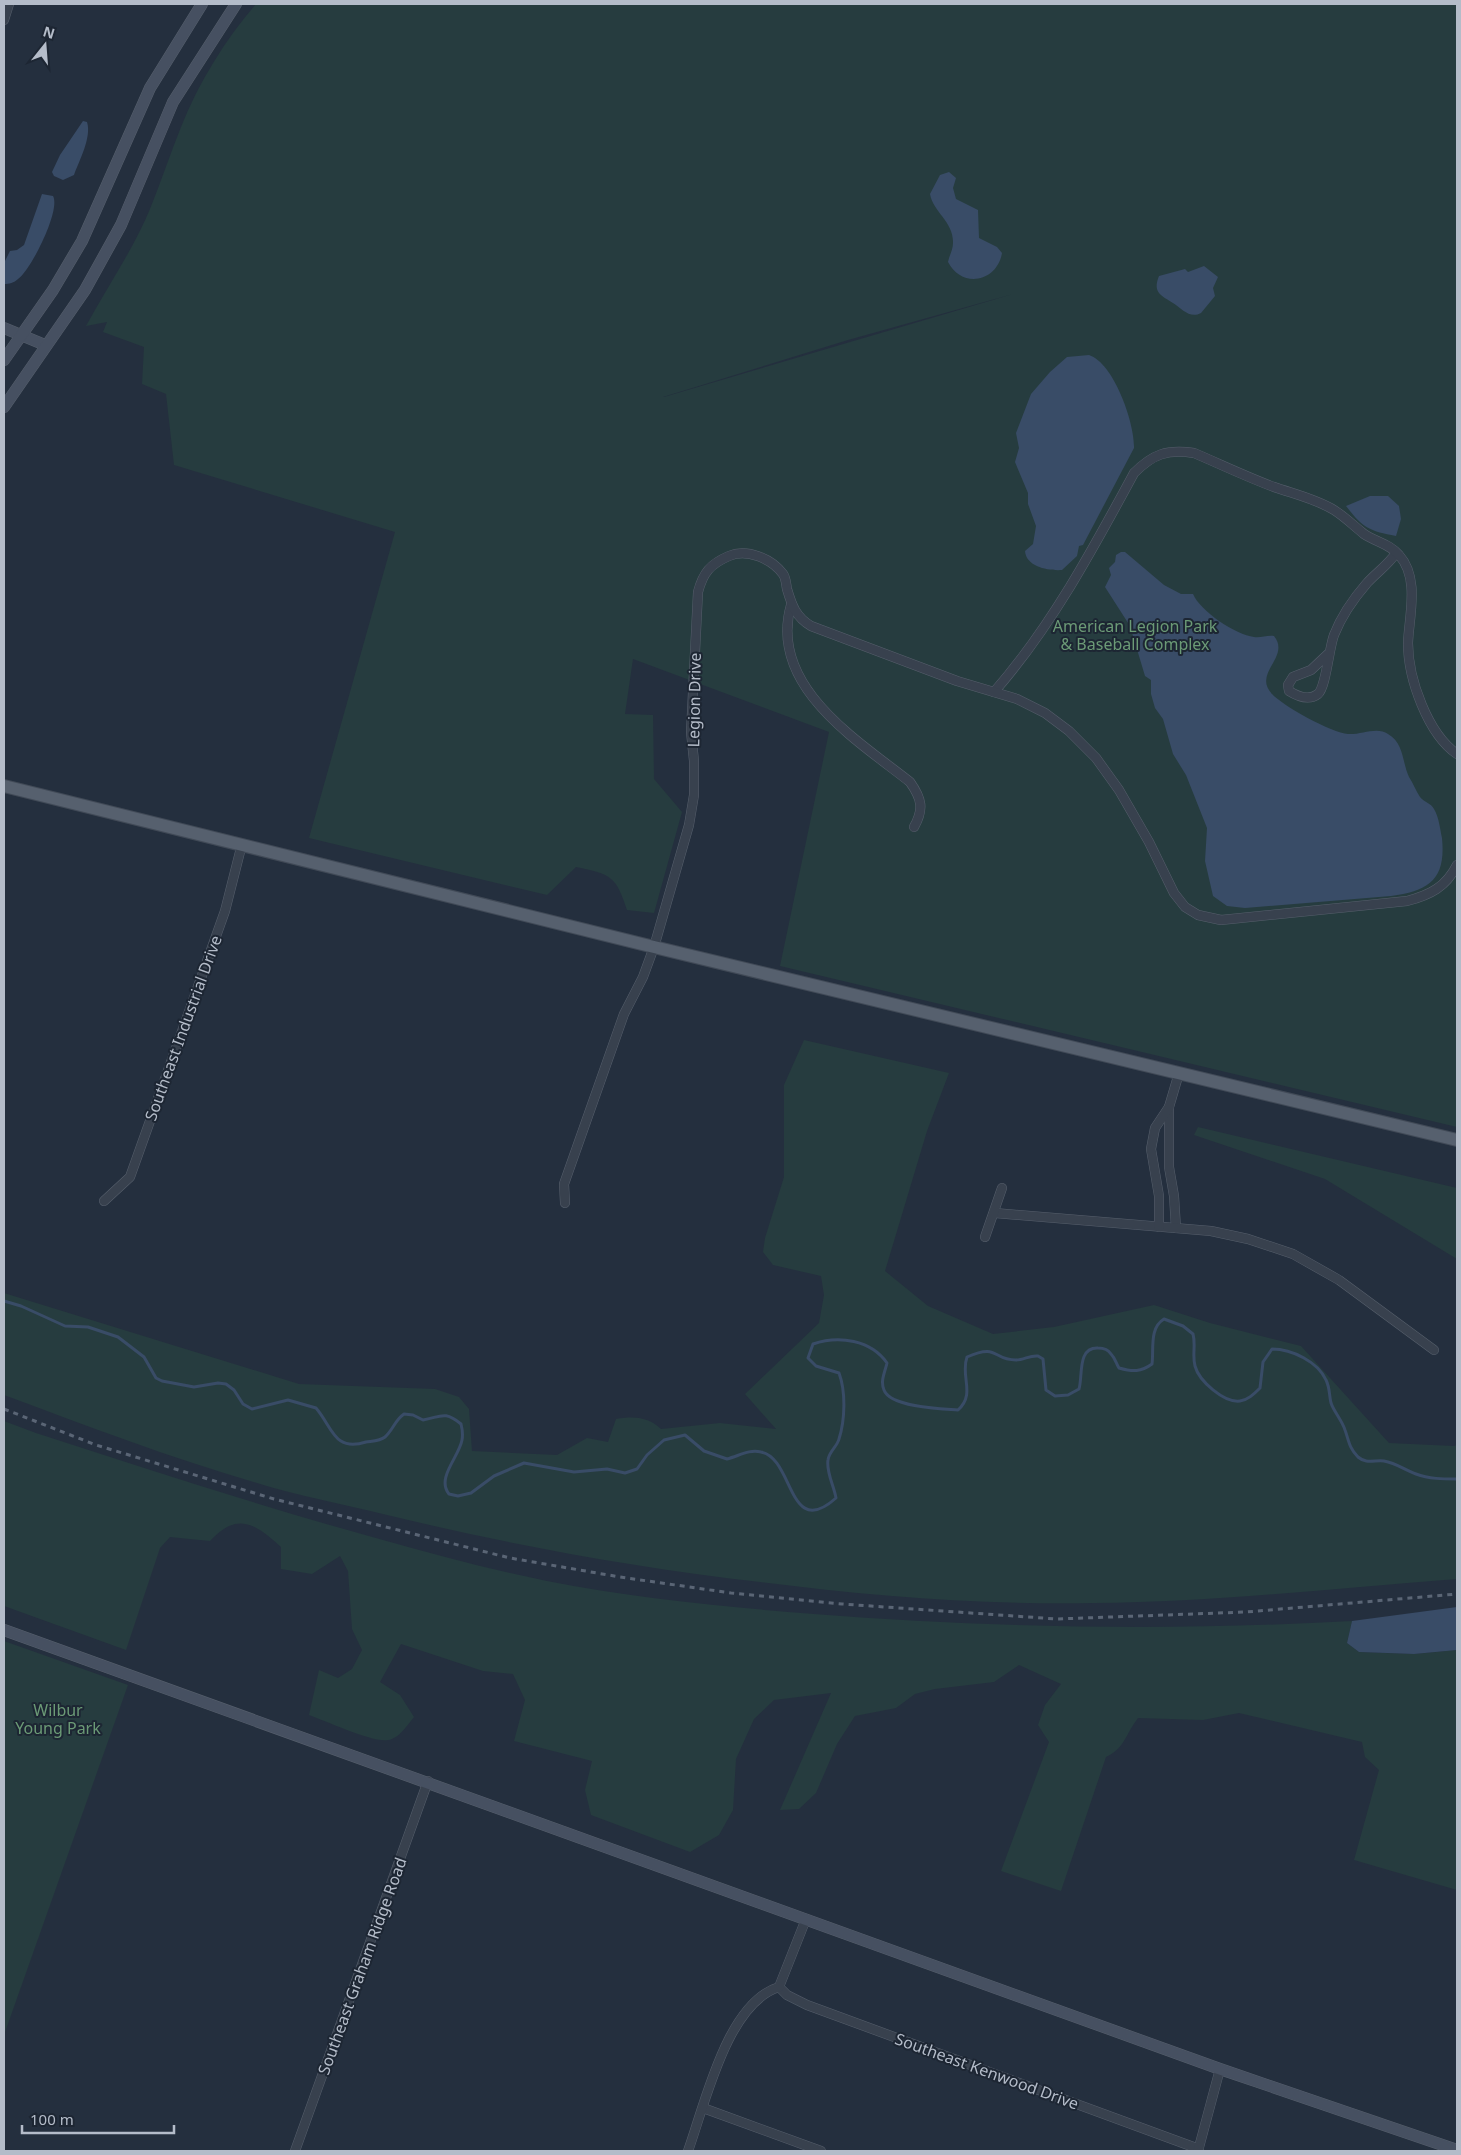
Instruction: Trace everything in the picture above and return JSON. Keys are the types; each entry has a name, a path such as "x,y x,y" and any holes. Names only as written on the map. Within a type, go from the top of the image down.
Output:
{"main road":[{"path":"4,360 53,290 82,241 150,88 202,4"},
{"path":"4,407 45,345 86,290 121,225 173,102 236,4"},
{"path":"4,328 45,345"},
{"path":"4,786 654,948 1457,1140"},
{"path":"4,1630 1220,2069 1457,2150"}],"street":[{"path":"4,20 9,4"},
{"path":"994,692 1025,657 1074,579 1134,473 1147,459 1162,452 1194,453 1269,485 1316,501 1334,511 1366,535 1390,546 1408,569 1411,578 1408,644 1412,673 1433,729 1443,743 1457,754"},
{"name":"Legion Drive","path":"654,948 689,824 692,803 694,760 691,732 698,592 702,575 714,563 735,553 752,554 771,562 784,576 791,605"},
{"path":"1328,654 1311,670 1293,677 1288,685 1289,691 1296,696 1308,697 1316,695 1322,689 1328,654 1334,634 1354,599 1389,564 1396,553"},
{"path":"791,605 801,620 832,635 957,681 1017,699 1045,713 1068,731 1096,758 1129,807 1174,893 1185,907 1198,915 1221,920 1407,901 1428,896 1442,886 1457,865"},
{"path":"791,605 788,636 798,675 826,714 910,782 919,795 922,805 920,816 914,827"},
{"name":"Southeast Industrial Drive","path":"104,1201 130,1177 225,911 242,844"},
{"path":"565,1203 564,1184 593,1099 624,1014 643,977 654,948"},
{"path":"1159,1227 1159,1196 1152,1149 1155,1128 1169,1107 1179,1074"},
{"path":"1169,1107 1169,1167 1174,1196 1176,1228"},
{"path":"985,1237 995,1213 1002,1188"},
{"path":"995,1213 1211,1231 1248,1239 1292,1254 1338,1280 1434,1350"},
{"name":"Southeast Graham Ridge Road","path":"295,2151 428,1782"},
{"path":"688,2151 734,2026 752,2004 767,1991 779,1987 806,1919"},
{"name":"Southeast Kenwood Drive","path":"779,1987 787,1995 807,2005 1199,2150"},
{"path":"1199,2150 1220,2069"},
{"path":"703,2108 821,2151"}],"green space":[{"name":"American Legion Park & Baseball Complex","path":"256,4 1457,4 1457,1127 780,966 829,732 633,659 625,714 653,715 654,779 682,812 654,913 627,910 615,883 605,875 588,869 576,867 547,895 309,838 395,532 174,465 166,394 142,384 144,347 103,332 107,322 86,326 128,254 143,224 188,110 204,78 223,47","holes":["1013,294 663,397 848,340"]},
{"path":"804,1040 949,1073 927,1131 885,1271 928,1306 993,1334 1054,1327 1154,1305 1210,1323 1301,1346 1389,1443 1457,1445 1457,1579 1185,1600 1010,1603 884,1595 712,1576 618,1562 526,1545 433,1526 289,1492 161,1452 4,1395 4,1293 299,1384 435,1389 459,1397 469,1409 472,1451 557,1455 587,1438 608,1442 616,1419 629,1418 646,1420 661,1429 720,1423 776,1429 745,1394 819,1323 824,1295 821,1276 773,1265 763,1252 765,1238 784,1177 784,1085"},
{"path":"1198,1127 1457,1188 1457,1259 1325,1179 1194,1135"},
{"path":"4,1421 165,1475 339,1528 506,1572 613,1592 680,1601 814,1614 1016,1625 1150,1627 1352,1621 1347,1643 1359,1652 1414,1654 1457,1650 1457,1890 1354,1860 1379,1770 1365,1757 1362,1742 1239,1713 1203,1720 1138,1718 1117,1750 1106,1757 1061,1891 1001,1871 1049,1742 1038,1725 1045,1705 1061,1684 1019,1665 994,1682 935,1689 915,1694 896,1708 855,1716 837,1744 816,1793 799,1809 780,1810 831,1693 774,1700 754,1719 736,1759 733,1810 719,1835 690,1852 591,1815 585,1790 592,1761 514,1741 525,1700 513,1674 483,1671 401,1644 380,1682 400,1695 414,1717 396,1737 388,1740 372,1738 309,1715 319,1670 338,1678 352,1669 362,1650 352,1629 348,1571 340,1556 312,1574 281,1569 281,1547 263,1532 246,1524 229,1526 210,1541 170,1537 160,1548 126,1650 4,1606"},
{"name":"Wilbur Young Park","path":"4,1641 128,1685 4,2035"}],"water":[{"path":"83,121 87,122 88,128 84,149 74,175 63,180 54,176 52,172 60,155"},
{"path":"949,172 956,178 953,188 956,199 978,210 979,238 997,247 1002,253 999,263 986,276 970,279 954,271 948,262 953,246 952,236 947,223 935,206 930,194 940,175"},
{"path":"42,194 53,196 53,214 49,226 37,252 24,273 15,281 4,284 4,263 10,251 17,250 24,245"},
{"path":"1204,266 1218,277 1213,288 1215,296 1201,313 1193,315 1186,312 1162,296 1157,290 1159,276 1185,269 1188,272"},
{"path":"1089,355 1098,360 1107,370 1121,396 1131,424 1134,448 1083,545 1079,546 1077,556 1062,570 1045,569 1029,561 1026,556 1025,551 1033,544 1036,526 1028,504 1028,493 1015,462 1019,448 1016,433 1031,394 1050,372 1067,357"},
{"path":"1370,496 1388,496 1399,506 1401,519 1396,536 1373,530 1362,524 1346,506"},
{"path":"1125,552 1164,585 1181,594 1193,594 1203,608 1211,615 1238,632 1254,637 1274,636 1278,644 1278,651 1268,672 1267,686 1272,694 1286,705 1331,729 1348,734 1379,731 1388,734 1397,742 1409,777 1420,797 1433,807 1438,819 1443,852 1438,873 1433,880 1416,891 1405,894 1245,908 1227,906 1213,896 1205,861 1207,828 1186,775 1173,754 1163,719 1155,708 1151,694 1151,680 1145,676 1130,626 1105,587 1111,575 1109,568 1115,562 1116,555"},
{"path":"1457,1607 1457,1650 1414,1654 1359,1652 1347,1643 1352,1621"}],"waterway":[{"path":"4,1301 21,1306 65,1326 88,1327 118,1337 144,1357 156,1378 162,1381 194,1387 218,1383 226,1384 234,1390 243,1404 252,1409 288,1400 316,1408 335,1436 347,1444 376,1441 383,1438 404,1414 413,1415 423,1420 442,1416 450,1417 461,1424 462,1438 445,1481 449,1494 458,1496 471,1493 494,1476 524,1463 574,1472 607,1469 625,1473 637,1469 647,1455 664,1440 685,1435 704,1451 727,1459 752,1451 761,1452 772,1457 800,1504 809,1510 820,1509 836,1498 829,1474 828,1460 838,1442 841,1431 844,1397 839,1373 816,1366 808,1358 813,1344 823,1341 844,1340 872,1349 887,1363 882,1383 888,1396 906,1404 958,1410 966,1398 965,1364 967,1357 985,1352 1016,1360 1038,1356 1043,1359 1046,1390 1055,1396 1068,1395 1079,1389 1082,1363 1087,1352 1091,1349 1100,1348 1110,1352 1119,1368 1133,1371 1144,1369 1152,1364 1154,1333 1159,1323 1164,1319 1183,1326 1193,1334 1194,1362 1197,1372 1220,1395 1234,1401 1248,1398 1260,1388 1263,1362 1272,1349 1288,1351 1311,1362 1326,1380 1332,1406 1344,1426 1351,1447 1358,1457 1367,1461 1388,1462 1426,1477 1457,1479"}],"railway":[{"path":"4,1409 96,1445 274,1499 510,1558 620,1577 731,1593 842,1604 1057,1619 1246,1612 1457,1594"}]}
